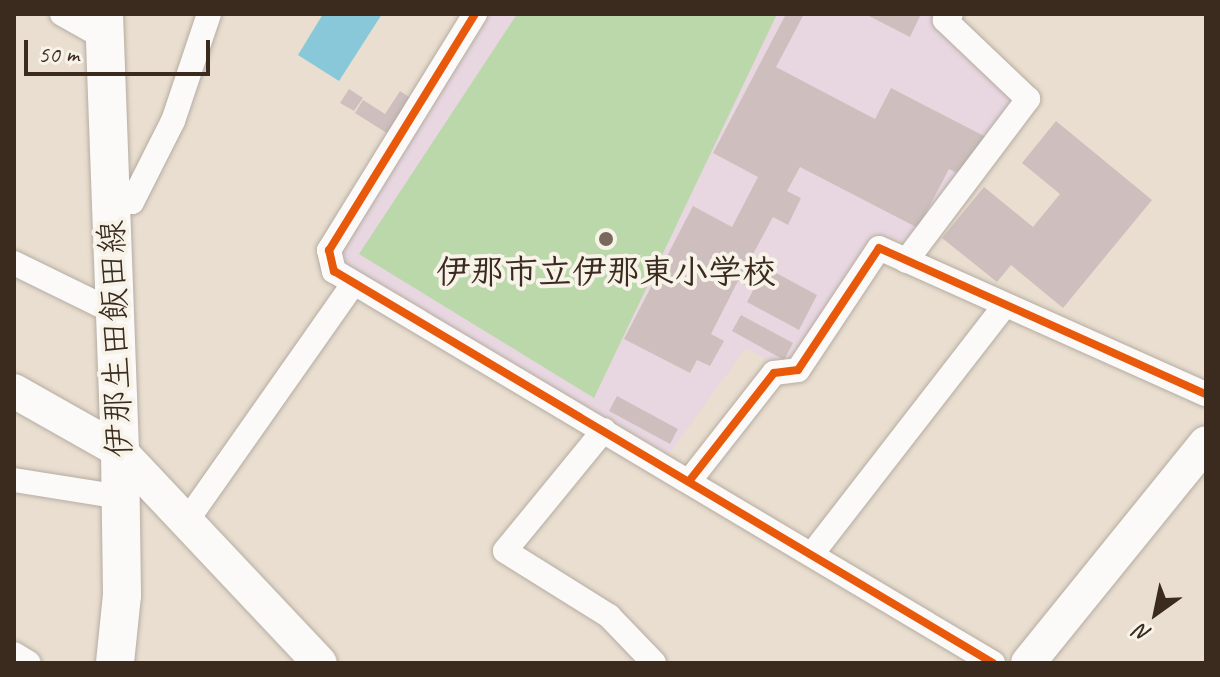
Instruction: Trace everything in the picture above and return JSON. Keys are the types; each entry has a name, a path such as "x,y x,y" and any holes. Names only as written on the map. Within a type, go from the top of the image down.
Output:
{"main road":[{"name":"伊那生田飯田線","path":"104,26 120,451 115,663"}],"street":[{"path":"62,14 104,26"},
{"path":"110,199 132,202 173,121 209,14"},
{"path":"475,14 329,250 334,271 352,286 690,480 993,663"},
{"path":"906,261 1028,99 945,20 951,14"},
{"path":"690,480 774,373 798,370 879,248 1206,394"},
{"path":"14,263 114,312"},
{"path":"188,519 352,286"},
{"path":"812,554 1005,305"},
{"path":"14,391 120,451 188,519 320,663"},
{"path":"604,430 505,551 609,616 654,663"},
{"path":"1028,663 1206,443"},
{"path":"14,480 120,497"},
{"path":"14,654 29,663"}],"shaded area":[{"name":"伊那市立伊那東小学校","path":"484,14 944,14 1020,102 910,243 873,234 794,360 774,364 746,348 669,454 345,268 338,244"}],"green space":[{"path":"517,14 777,14 594,398 359,254"}],"water":[{"path":"323,14 382,14 339,81 298,55"}],"building":[{"path":"786,14 804,14 776,67 875,119 891,88 986,137 965,177 949,169 918,228 800,167 787,191 801,198 788,225 773,217 752,256 766,263 752,289 738,281 711,334 724,341 710,366 697,360 690,373 624,339 693,206 732,227 758,177 713,153"},
{"path":"865,14 921,14 910,37"},
{"path":"349,89 363,98 354,111 340,103"},
{"path":"400,91 412,99 390,135 355,113 363,100 385,114"},
{"path":"1056,121 1152,200 1063,308 1011,265 997,282 942,238 984,187 1033,227 1060,194 1022,163"},
{"path":"765,267 817,295 799,330 747,302"},
{"path":"741,315 793,343 784,360 732,331"},
{"path":"617,396 678,429 670,444 609,411"}],"cycle path":[{"path":"475,14 329,250 334,271 993,663"},
{"path":"690,480 774,373 798,370 879,248 1206,394"}],"place":[{"name":"伊那市立伊那東小学校","path":"606,239"}]}
